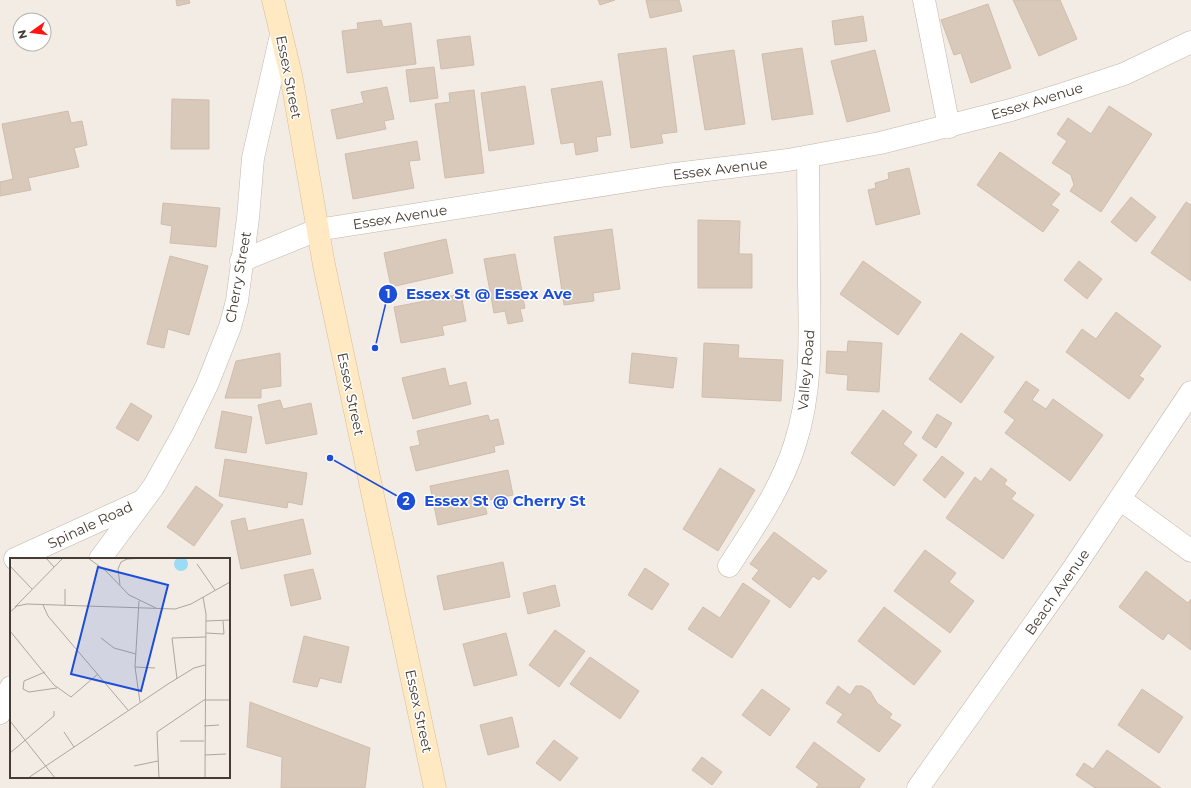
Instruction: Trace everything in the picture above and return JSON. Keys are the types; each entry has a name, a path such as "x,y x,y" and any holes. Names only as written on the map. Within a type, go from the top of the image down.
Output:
{"main road":[{"name":"Essex Street","path":"273,0 291,75 317,230 435,788"}],"street":[{"path":"924,0 949,127"},
{"name":"Cherry Street","path":"101,558 154,486 179,441 207,385 230,327 237,301 241,261 248,218 253,158 281,35"},
{"name":"Essex Avenue","path":"241,261 317,230 667,175 808,156 880,143 949,127 1011,110 1124,74 1191,42"},
{"name":"Valley Road","path":"729,566 762,516 781,479 796,444 805,401 810,348 808,156"},
{"name":"Beach Avenue","path":"918,788 1073,569 1191,392"},
{"path":"1120,499 1191,552"},
{"name":"Spinale Road","path":"17,558 143,500"},
{"path":"0,564 10,560"},
{"path":"0,713 10,689"}],"building":[{"path":"176,0 189,0 190,3 177,6"},
{"path":"598,0 615,0 600,5"},
{"path":"646,0 679,0 682,11 650,18"},
{"path":"1013,0 1060,0 1077,39 1039,56"},
{"path":"988,4 1011,68 971,83 961,53 954,55 941,20"},
{"path":"863,16 867,41 835,45 832,21"},
{"path":"381,20 383,27 411,23 416,64 347,73 342,31 358,29 357,23"},
{"path":"470,36 474,65 441,69 437,40"},
{"path":"666,48 677,132 661,134 663,143 631,148 618,54"},
{"path":"802,48 813,114 772,120 762,54"},
{"path":"734,50 745,124 705,130 693,56"},
{"path":"875,50 890,111 847,122 831,61"},
{"path":"434,67 438,98 410,102 406,70"},
{"path":"602,81 611,135 596,137 598,151 576,155 574,142 561,144 551,89"},
{"path":"525,86 534,144 489,151 481,93"},
{"path":"387,87 394,119 384,121 386,129 337,139 331,110 364,103 361,92"},
{"path":"474,90 484,173 445,178 435,104 450,102 449,93"},
{"path":"172,99 209,100 209,149 171,149"},
{"path":"1109,106 1152,134 1101,212 1070,191 1074,185 1071,175 1052,163 1067,141 1057,134 1068,118 1091,134"},
{"path":"68,111 71,123 82,121 87,145 74,148 79,167 28,178 31,190 0,196 0,182 13,179 2,124"},
{"path":"417,141 420,160 409,161 414,188 353,199 345,154"},
{"path":"1000,152 1060,194 1051,205 1059,210 1043,232 977,185"},
{"path":"909,168 920,214 876,225 868,190 876,188 875,183 889,179 888,173"},
{"path":"1131,197 1156,217 1136,242 1111,222"},
{"path":"1186,202 1191,205 1191,281 1151,253"},
{"path":"163,203 220,208 216,247 170,243 172,226 161,224"},
{"path":"698,220 740,221 739,254 752,254 752,288 698,288"},
{"path":"612,229 620,289 593,293 594,301 564,305 554,237"},
{"path":"446,239 453,273 391,287 384,253"},
{"path":"515,254 525,308 520,309 523,321 508,324 505,311 494,313 484,259"},
{"path":"170,256 208,266 189,335 168,329 164,348 147,344"},
{"path":"863,261 921,302 898,335 840,294"},
{"path":"1079,261 1102,279 1087,299 1064,280"},
{"path":"461,294 466,321 442,326 444,335 401,343 394,307"},
{"path":"1116,312 1161,346 1139,376 1144,379 1129,399 1066,352 1082,329 1096,339"},
{"path":"961,333 994,357 961,403 929,379"},
{"path":"848,341 882,343 879,392 847,390 848,375 826,373 827,351 847,352"},
{"path":"704,343 739,345 738,358 783,360 781,401 702,397"},
{"path":"280,353 281,386 261,389 261,398 225,398 236,361"},
{"path":"632,353 677,358 673,388 629,383"},
{"path":"445,368 449,386 466,382 471,404 413,419 402,378"},
{"path":"1026,381 1039,390 1032,400 1046,409 1053,399 1103,435 1070,481 1005,433 1015,420 1004,412"},
{"path":"280,400 283,409 311,403 317,434 266,444 258,405"},
{"path":"131,403 152,416 138,441 116,428"},
{"path":"883,410 912,432 903,444 917,455 894,486 851,453"},
{"path":"222,411 252,417 246,453 215,448"},
{"path":"937,414 952,423 936,448 922,438"},
{"path":"488,415 490,421 498,419 504,444 494,446 495,452 416,471 410,447 420,445 417,431"},
{"path":"942,456 964,473 945,498 923,480"},
{"path":"225,459 307,473 302,505 288,502 287,508 219,496"},
{"path":"720,468 755,490 718,551 683,529"},
{"path":"991,468 1007,480 1004,484 1016,493 1011,499 1034,515 1003,559 946,518 975,477 981,482"},
{"path":"508,470 513,495 484,501 487,514 438,525 430,486"},
{"path":"196,486 223,505 194,546 167,527"},
{"path":"245,518 248,531 303,519 311,554 241,569 231,521"},
{"path":"774,532 827,571 819,580 813,576 790,608 752,579 759,570 750,564"},
{"path":"925,550 956,573 949,582 974,601 950,633 894,591"},
{"path":"503,562 510,597 444,610 437,576"},
{"path":"645,568 669,584 652,610 628,595"},
{"path":"313,569 321,599 291,606 284,575"},
{"path":"1146,571 1188,603 1191,599 1191,650 1168,633 1163,640 1119,607"},
{"path":"743,583 770,601 732,658 688,629 703,607 720,618"},
{"path":"555,585 560,606 528,614 523,593"},
{"path":"884,607 941,651 914,685 858,641"},
{"path":"555,630 585,651 559,687 529,665"},
{"path":"506,633 517,675 474,686 463,644"},
{"path":"304,636 349,647 341,683 320,678 317,687 293,682"},
{"path":"590,657 639,691 620,719 570,684"},
{"path":"838,686 850,695 856,686 862,686 870,691 877,703 892,714 889,718 901,725 879,752 837,722 843,714 826,703"},
{"path":"762,689 790,709 770,736 742,715"},
{"path":"1142,689 1183,717 1159,753 1118,725"},
{"path":"250,702 370,748 365,788 281,788 282,757 247,747"},
{"path":"512,717 519,747 488,755 480,725"},
{"path":"554,740 578,758 560,781 536,763"},
{"path":"814,742 865,779 859,788 816,788 819,784 796,767"},
{"path":"1107,750 1161,788 1095,788 1076,775 1084,763 1093,769"},
{"path":"702,757 722,772 712,785 692,770"}],"place":[{"name":"Essex St @ Essex Ave","path":"375,348"},
{"name":"Essex St @ Cherry St","path":"330,458"}]}
